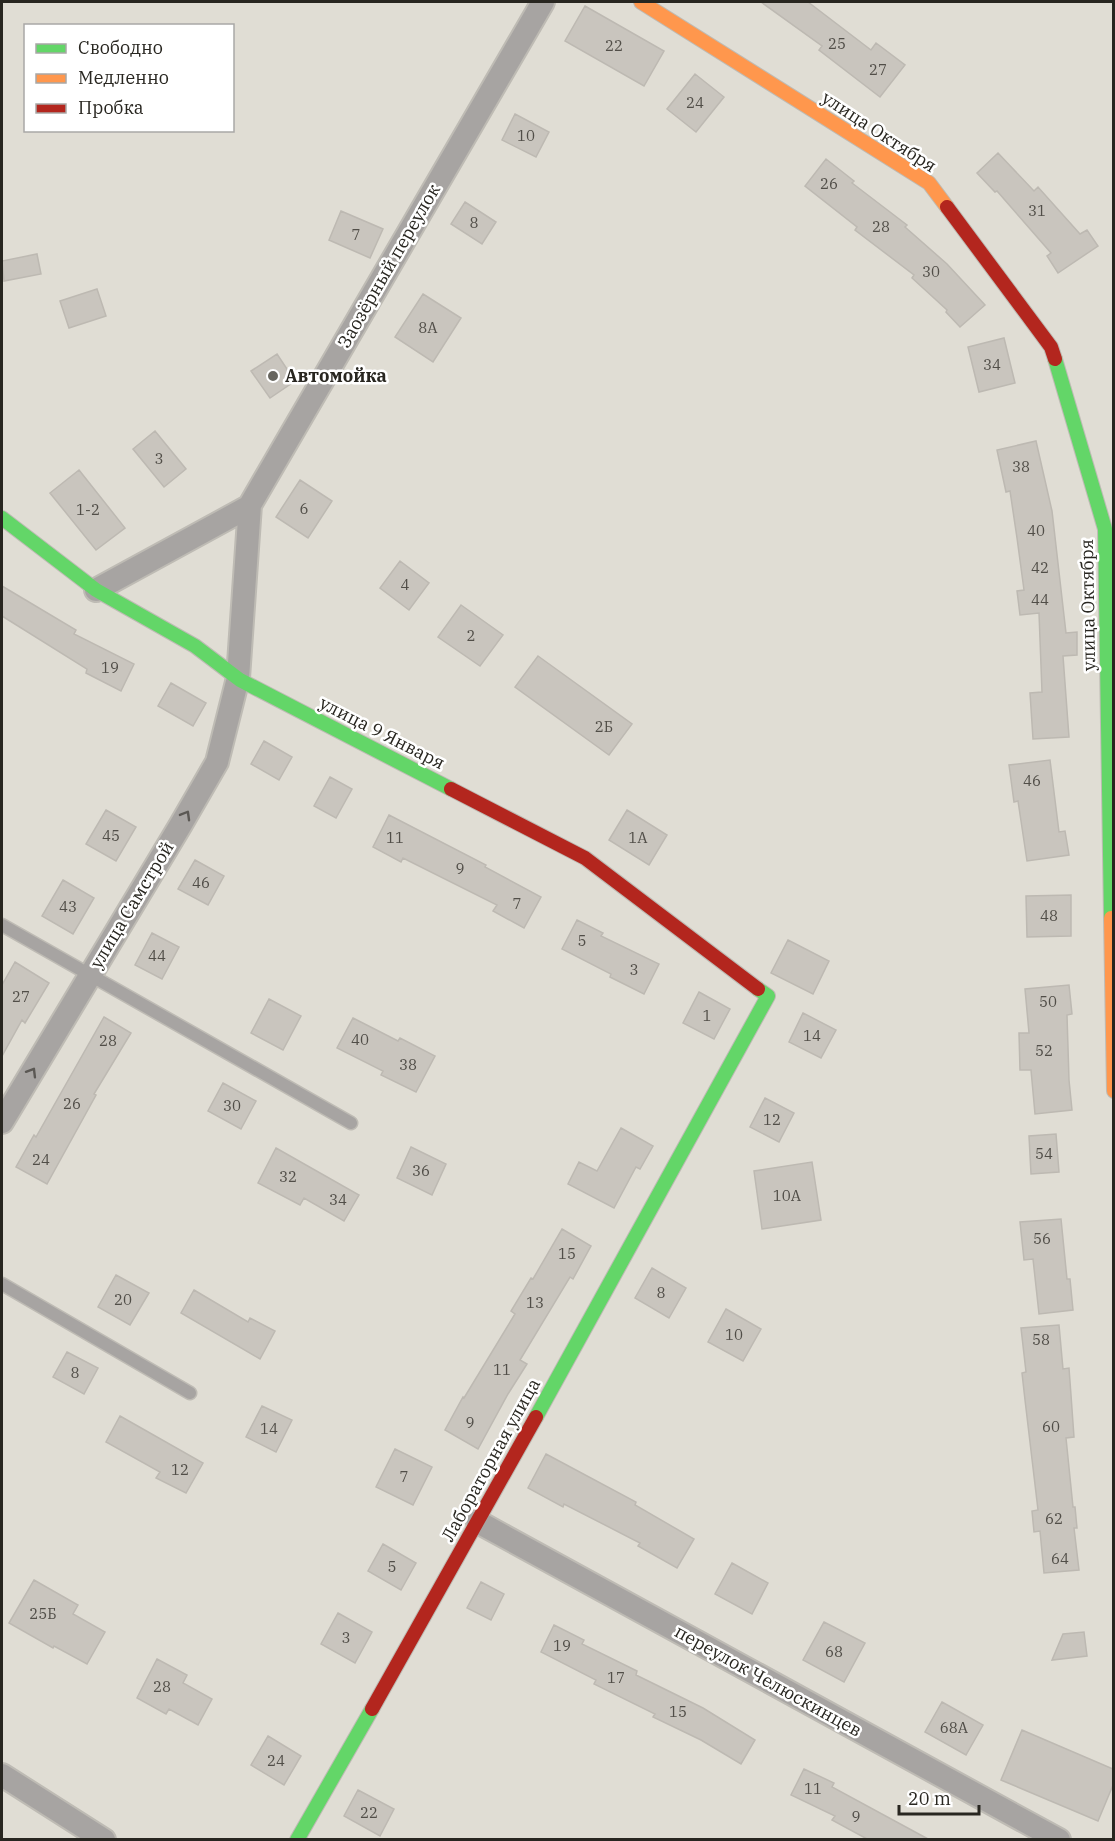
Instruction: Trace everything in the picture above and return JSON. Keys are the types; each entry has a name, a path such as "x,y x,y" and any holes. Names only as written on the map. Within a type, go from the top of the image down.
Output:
{"street":[{"name":"Заозёрный переулок","path":"238,678 250,506 543,2"},
{"name":"улица Октября","path":"641,2 929,183 1051,347 1105,529 1113,1091"},
{"path":"96,590 250,506"},
{"name":"улица 9 Января","path":"2,518 96,590 195,646 238,678 585,858 768,996 723,1078"},
{"name":"улица Самстрой","path":"2,1122 217,762 238,678"},
{"name":"Лабораторная улица","path":"297,1839 478,1522 723,1078"},
{"name":"переулок Челюскинцев","path":"478,1522 1059,1839"},
{"path":"2,1774 104,1839"}],"lane":[{"path":"2,925 351,1123"},
{"path":"2,1284 190,1393"}],"building":[{"path":"761,2 808,2 871,50 876,43 905,65 880,97 819,50 822,46"},
{"path":"585,6 664,51 644,86 565,41"},
{"path":"695,74 724,97 696,132 667,109"},
{"path":"515,114 549,132 536,157 502,140"},
{"path":"998,153 1034,191 1038,187 1080,234 1087,230 1098,246 1058,273 1047,256 1051,253 997,191 995,192 977,173"},
{"path":"826,159 854,181 852,183 907,225 905,227 947,264 985,305 960,327 946,312 947,310 912,278 914,275 855,230 857,227 805,186"},
{"path":"465,202 496,222 482,244 451,224"},
{"path":"341,211 383,229 370,258 329,240"},
{"path":"37,254 41,274 4,281 2,261"},
{"path":"97,289 106,316 69,328 60,301"},
{"path":"423,294 461,318 433,362 395,337"},
{"path":"1004,338 1015,383 979,392 968,347"},
{"name":"Автомойка","path":"277,354 295,381 270,398 251,371"},
{"path":"155,431 186,469 164,487 133,449"},
{"path":"1036,441 1052,511 1066,633 1077,632 1077,655 1063,656 1069,737 1033,739 1030,693 1042,692 1039,613 1020,615 1017,591 1024,590 1017,538 1010,491 1006,492 997,450"},
{"path":"79,470 125,528 96,550 50,493"},
{"path":"300,480 332,501 308,538 276,517"},
{"path":"400,561 429,583 409,610 380,588"},
{"path":"2,586 76,630 74,634 134,664 121,691 86,673 87,669 2,616"},
{"path":"461,605 503,635 480,666 438,637"},
{"path":"538,656 632,724 609,755 515,687"},
{"path":"171,683 206,703 193,726 158,706"},
{"path":"264,741 292,757 279,780 251,764"},
{"path":"1050,760 1059,832 1065,831 1069,855 1027,861 1018,801 1014,802 1009,765"},
{"path":"330,777 352,789 336,818 314,806"},
{"path":"106,810 136,827 116,861 86,844"},
{"path":"627,810 667,835 649,865 609,840"},
{"path":"389,815 486,865 485,867 541,897 524,928 493,911 497,905 403,858 401,862 373,847"},
{"path":"195,860 224,876 208,905 178,889"},
{"path":"63,880 94,898 73,934 42,916"},
{"path":"1071,895 1071,936 1027,937 1026,896"},
{"path":"577,920 603,933 601,936 659,964 644,994 562,949"},
{"path":"152,933 179,947 162,979 135,965"},
{"path":"788,940 829,961 813,994 771,973"},
{"path":"15,962 49,983 25,1023 22,1020 2,1056 2,985"},
{"path":"1069,985 1072,1014 1067,1015 1072,1110 1035,1114 1031,1070 1020,1070 1019,1033 1029,1033 1025,989"},
{"path":"699,992 730,1009 714,1039 683,1023"},
{"path":"269,999 301,1016 283,1050 251,1033"},
{"path":"803,1013 836,1030 821,1058 789,1042"},
{"path":"104,1017 131,1033 94,1094 96,1095 47,1184 16,1167 34,1135 36,1137"},
{"path":"353,1018 398,1041 400,1038 435,1056 416,1092 381,1075 383,1071 337,1048"},
{"path":"223,1083 256,1101 241,1129 208,1111"},
{"path":"765,1098 794,1113 779,1142 750,1127"},
{"path":"621,1128 653,1146 640,1169 636,1167 614,1208 568,1184 579,1162 597,1171"},
{"path":"1056,1134 1059,1172 1031,1174 1029,1136"},
{"path":"411,1147 446,1164 432,1195 397,1178"},
{"path":"276,1148 359,1195 344,1221 304,1198 300,1205 258,1183"},
{"path":"812,1162 821,1220 762,1229 754,1171"},
{"path":"1061,1219 1067,1279 1070,1279 1073,1310 1039,1314 1033,1259 1024,1260 1020,1222"},
{"path":"562,1229 591,1246 573,1279 570,1277 520,1360 527,1364 478,1449 445,1430 515,1314 511,1311"},
{"path":"652,1268 686,1288 669,1318 635,1298"},
{"path":"116,1275 149,1293 130,1325 98,1307"},
{"path":"194,1290 248,1322 250,1318 275,1331 260,1359 181,1313"},
{"path":"726,1309 761,1329 743,1361 708,1342"},
{"path":"1059,1325 1063,1369 1069,1368 1074,1437 1066,1438 1073,1507 1075,1507 1077,1528 1074,1528 1079,1570 1044,1573 1040,1531 1034,1532 1032,1511 1038,1510 1022,1373 1026,1372 1021,1328"},
{"path":"67,1352 98,1368 84,1394 53,1377"},
{"path":"262,1406 292,1420 276,1452 246,1437"},
{"path":"120,1416 203,1463 186,1493 156,1478 160,1472 106,1442"},
{"path":"395,1449 432,1467 413,1505 376,1487"},
{"path":"546,1454 636,1502 635,1505 694,1539 677,1568 638,1546 640,1543 528,1488"},
{"path":"383,1544 416,1563 401,1590 368,1571"},
{"path":"732,1563 768,1583 752,1614 715,1594"},
{"path":"34,1580 78,1605 73,1614 105,1632 87,1664 9,1623"},
{"path":"481,1582 504,1594 491,1620 467,1608"},
{"path":"338,1613 372,1632 355,1663 321,1644"},
{"path":"824,1622 865,1643 844,1682 803,1660"},
{"path":"554,1625 584,1640 582,1644 637,1671 636,1675 703,1708 755,1740 741,1764 701,1740 653,1717 655,1714 594,1684 596,1680 541,1652"},
{"path":"1084,1632 1087,1656 1052,1660 1063,1634"},
{"path":"157,1659 187,1675 183,1683 212,1699 198,1725 169,1709 166,1714 137,1698"},
{"path":"942,1702 983,1725 966,1755 925,1732"},
{"path":"1022,1730 1113,1769 1113,1785 1098,1821 1001,1780"},
{"path":"268,1736 301,1756 284,1785 251,1765"},
{"path":"804,1769 834,1783 832,1787 928,1839 867,1839 832,1820 835,1816 791,1795"},
{"path":"358,1790 394,1809 380,1836 344,1816"}],"traffic: fast":[{"path":"1055,359 1105,529 1111,918"},
{"path":"2,518 96,590 195,646 240,680 451,789"},
{"path":"536,1417 768,996 758,989"},
{"path":"297,1840 372,1709"}],"traffic: slow":[{"path":"641,2 929,183 947,207"},
{"path":"1111,918 1114,1091"}],"traffic: jam":[{"path":"947,207 1051,347 1055,359"},
{"path":"451,789 585,858 758,989"},
{"path":"372,1709 536,1417"}],"place":[{"name":"Автомойка","path":"273,376"}]}
